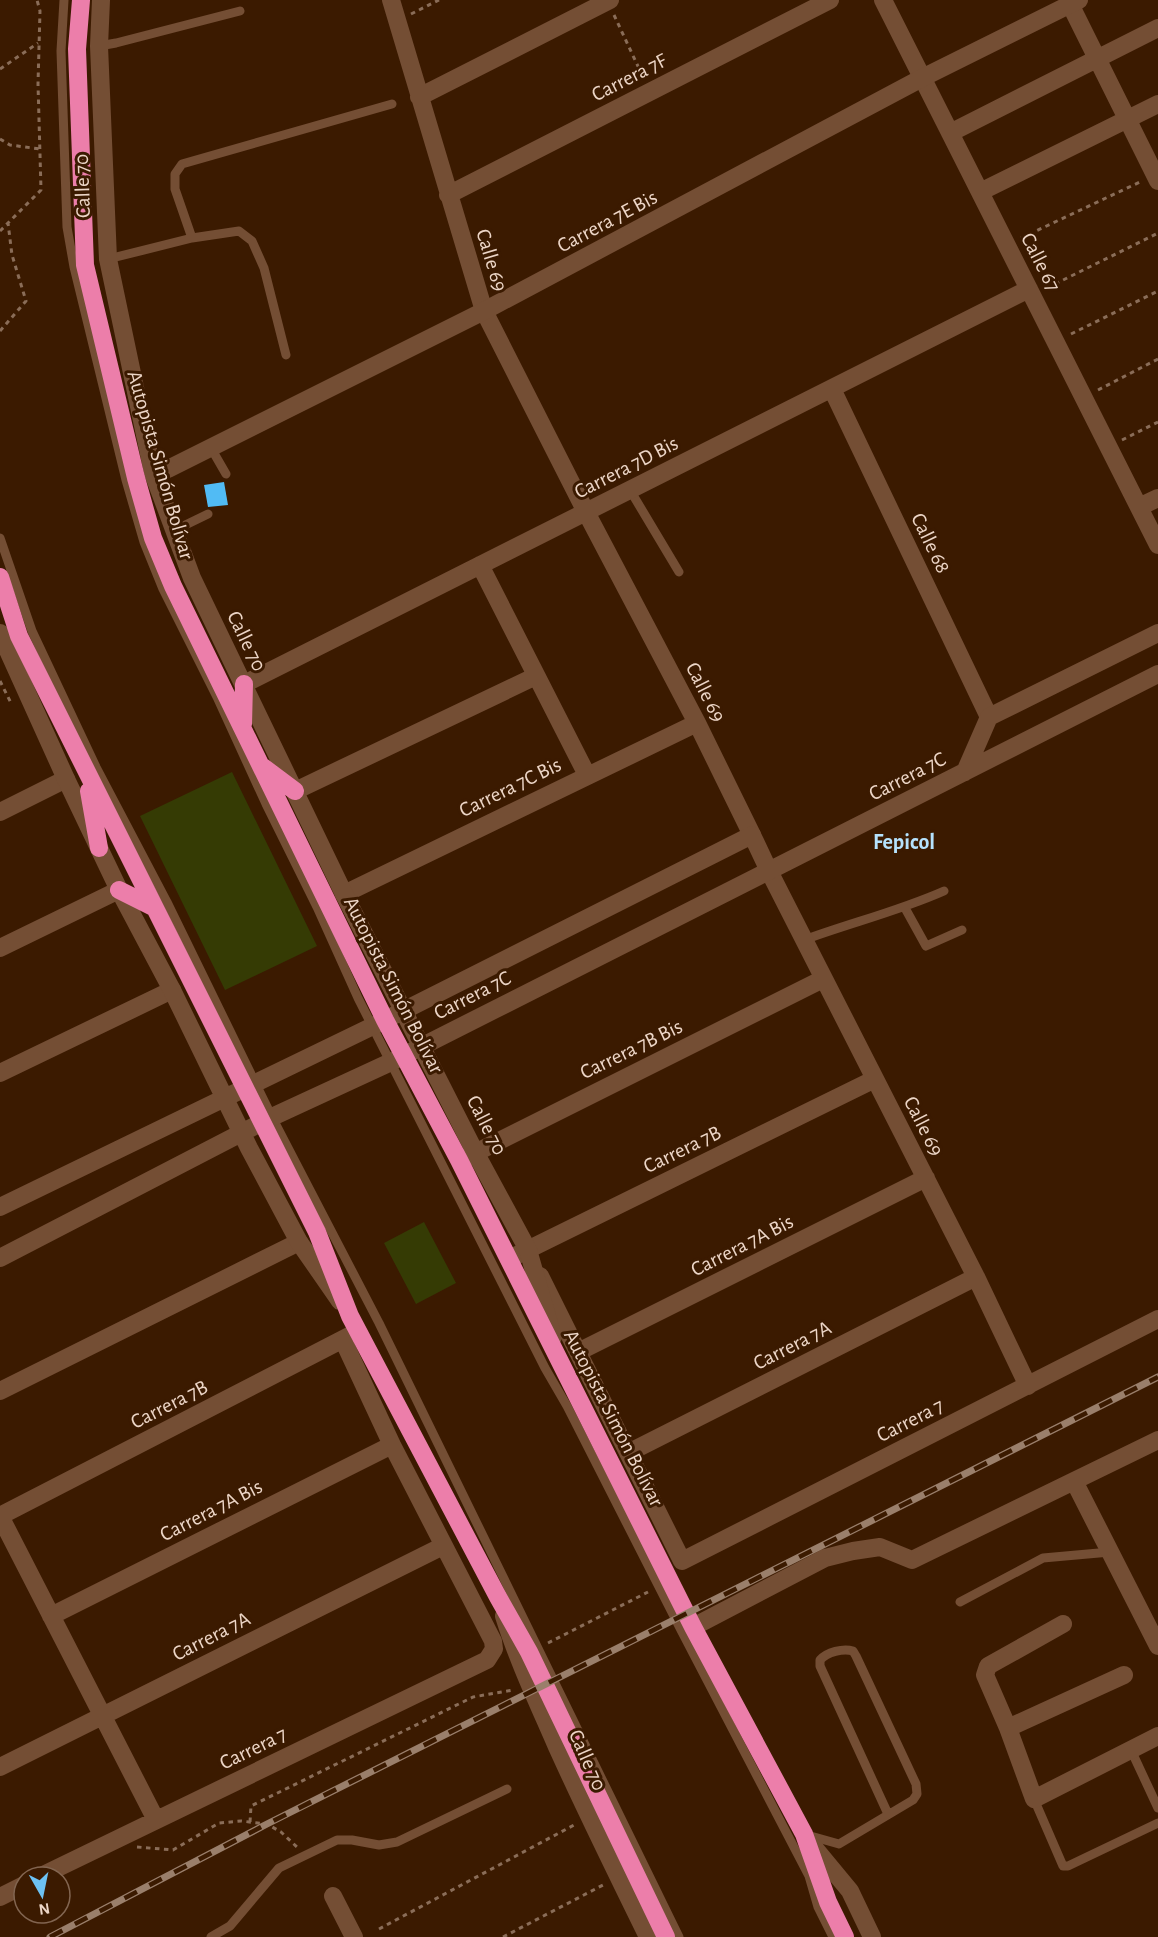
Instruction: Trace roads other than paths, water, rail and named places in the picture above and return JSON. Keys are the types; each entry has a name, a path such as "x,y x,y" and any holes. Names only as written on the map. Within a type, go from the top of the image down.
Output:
{"highway":[{"name":"Autopista Simón Bolívar","path":"81,0 77,49 86,265 136,478 153,538 172,586 243,729 379,1023 397,1058 467,1156 509,1259 693,1627 804,1834 828,1902 845,1937"},
{"path":"0,577 19,636 155,908 267,1120 317,1232 350,1329 546,1685 666,1937"},
{"path":"243,729 244,684"},
{"path":"260,765 295,791"},
{"path":"86,772 99,848"},
{"path":"119,890 155,908"}],"street":[{"name":"Calle 70","path":"101,0 99,46 108,259 153,473 173,531 192,578 344,894 422,1046 467,1156 528,1250 682,1562"},
{"name":"Calle 69","path":"391,0 484,312 697,723 823,979 976,1277 1028,1386"},
{"name":"Calle 67","path":"883,0 1158,545"},
{"path":"419,97 608,1"},
{"name":"Carrera 7E Bis","path":"153,473 168,469 484,312 922,78 1074,2"},
{"path":"1074,2 1098,59 1157,178"},
{"name":"Carrera 7F","path":"448,195 818,3"},
{"path":"950,133 1158,28"},
{"path":"980,192 1158,104"},
{"name":"Carrera 7D Bis","path":"244,684 1030,292"},
{"name":"Calle 68","path":"832,389 990,717"},
{"path":"1139,507 1158,498"},
{"path":"480,565 587,775"},
{"path":"990,717 1158,633"},
{"path":"1,640 119,890 172,990 241,1133 299,1242 350,1329 392,1445 443,1546"},
{"name":"Carrera 7C","path":"0,1258 241,1133 422,1046 1158,674"},
{"path":"295,791 536,676"},
{"name":"Carrera 7C","path":"965,772 990,717"},
{"name":"Carrera 7C Bis","path":"344,894 697,723"},
{"path":"0,812 66,779"},
{"name":"Carrera 7C","path":"0,1207 404,1011 752,835"},
{"path":"0,948 119,890"},
{"name":"Carrera 7B Bis","path":"467,1156 823,979"},
{"path":"0,1073 172,990"},
{"name":"Carrera 7B","path":"509,1259 875,1078"},
{"name":"Carrera 7A Bis","path":"578,1352 926,1178"},
{"path":"0,1391 299,1242"},
{"name":"Calle 70","path":"528,1250 560,1360"},
{"name":"Carrera 7A","path":"628,1453 976,1277"},
{"name":"Carrera 7","path":"682,1562 1158,1319"},
{"name":"Carrera 7B","path":"0,1516 350,1329"},
{"path":"693,1627 825,1558 880,1547 912,1560 1158,1440"},
{"name":"Carrera 7A Bis","path":"51,1616 392,1445"},
{"path":"1074,1481 1158,1646"},
{"path":"0,1516 156,1820"},
{"name":"Carrera 7A","path":"0,1767 443,1546"},
{"name":"Carrera 7","path":"64,1865 487,1660 494,1649 493,1641 443,1546"},
{"name":"Calle 70","path":"498,1597 521,1666 592,1824 648,1937"},
{"path":"1063,1624 988,1666 985,1675 1008,1728 1034,1799 1158,1736"},
{"path":"1008,1728 1124,1675"},
{"path":"804,1834 850,1891 872,1937"},
{"path":"333,1896 354,1937"}],"lane":[{"path":"64,0 61,51 67,227 76,278 126,480 141,531 163,590 379,1023"},
{"path":"99,46 240,11"},
{"path":"192,238 175,189 175,174 182,164 392,104"},
{"path":"108,259 192,238 238,231 252,241 264,268 286,355"},
{"path":"211,448 226,474"},
{"path":"630,490 679,572"},
{"path":"173,531 208,514"},
{"path":"0,538 37,642 96,767 167,902 250,1086"},
{"path":"804,940 884,912 905,908 944,891"},
{"path":"905,908 926,946 962,930"},
{"path":"397,1058 539,1358 567,1406 810,1876 818,1907 833,1937"},
{"path":"267,1120 384,1334 679,1937"},
{"path":"960,1602 1043,1558 1110,1552"},
{"path":"804,1834 839,1844 913,1800 917,1794 916,1784 853,1651 846,1648 824,1656 820,1659 820,1666 888,1814"},
{"path":"1131,1750 1158,1808"},
{"path":"210,1937 230,1926 279,1868 337,1840 379,1845 397,1842 507,1789"},
{"path":"1034,1799 1063,1866 1068,1866 1158,1823"}],"railway":[{"path":"50,1937 267,1824 1158,1377"}],"district":[{"name":"Fepicol","path":"904,841"}]}
